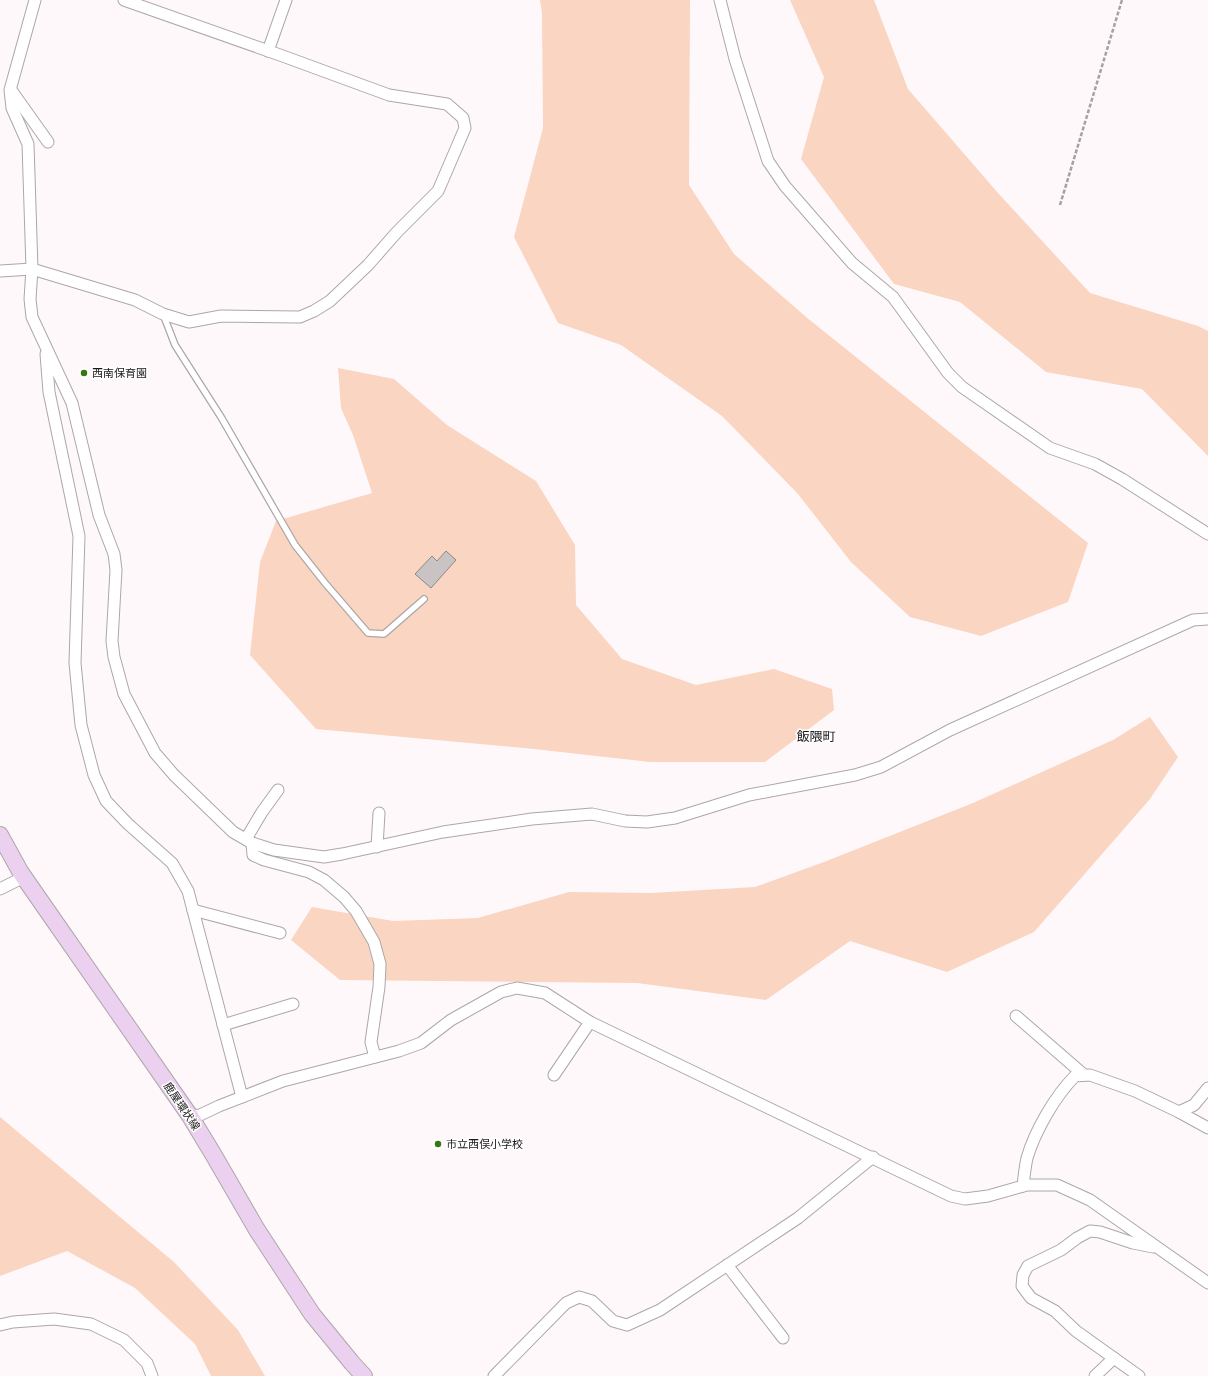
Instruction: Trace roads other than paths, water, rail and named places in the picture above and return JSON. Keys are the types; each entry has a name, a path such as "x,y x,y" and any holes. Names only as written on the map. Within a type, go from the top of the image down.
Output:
{"main road":[{"name":"鹿屋環状線","path":"0,835 24,877 190,1116 257,1230 312,1314 364,1376"}],"street":[{"path":"35,0 10,90 12,108 28,144 32,269 30,298 32,317 72,403 99,515 114,554 116,570 112,641 114,657 124,694 155,753 174,775 233,832 249,841 274,850 324,857 443,832 532,819 592,814 625,821 647,822 675,818 749,795 855,775 881,767 950,730 1194,620 1208,619"},
{"path":"0,271 32,269 135,300 163,314 189,322 221,316 300,317 314,311 330,301 368,265 397,232 438,191 465,128 463,118 447,104 389,95 124,0"},
{"path":"268,51 286,0"},
{"path":"720,0 735,59 768,161 785,186 852,263 893,297 948,373 962,387 1050,448 1095,464 1122,479 1208,534"},
{"path":"10,90 48,142"},
{"path":"0,105 12,108"},
{"path":"45,346 49,392 79,536 75,663 81,725 94,775 106,801 128,824 172,863 188,891 242,1097"},
{"path":"278,790 262,812 249,841 253,855 264,860 309,872 324,880 344,897 356,911 374,942 380,964 379,987 371,1042 375,1057"},
{"path":"377,846 379,813"},
{"path":"0,889 24,877"},
{"path":"193,910 280,932"},
{"path":"190,1116 200,1115 283,1081 398,1051 421,1043 451,1020 501,992 517,988 545,993 590,1022 873,1157 951,1196 965,1199 988,1196 1027,1185 1057,1185 1090,1200 1208,1283"},
{"path":"223,1024 293,1004"},
{"path":"1016,1016 1084,1075"},
{"path":"554,1076 590,1022"},
{"path":"1023,1186 1027,1160 1037,1131 1066,1085 1075,1076 1090,1075 1135,1091 1208,1128"},
{"path":"1179,1112 1194,1105 1208,1088"},
{"path":"494,1376 566,1303 579,1297 592,1301 612,1321 627,1325 660,1310 798,1218 873,1157"},
{"path":"1139,1376 1076,1331 1055,1311 1031,1298 1022,1286 1023,1275 1028,1266 1061,1250 1077,1238 1090,1231 1100,1232 1133,1243 1157,1248"},
{"path":"727,1265 783,1338"},
{"path":"0,1325 13,1322 54,1319 90,1324 124,1340 146,1363 152,1376"},
{"path":"1094,1376 1114,1358"}],"lane":[{"path":"163,314 175,345 221,417 295,545 368,633 384,634 424,599"}],"place":[{"name":"西南保育園","path":"84,373"},
{"name":"市立西俣小学校","path":"438,1144"}],"district":[{"name":"飯隈町","path":"816,736"}]}
